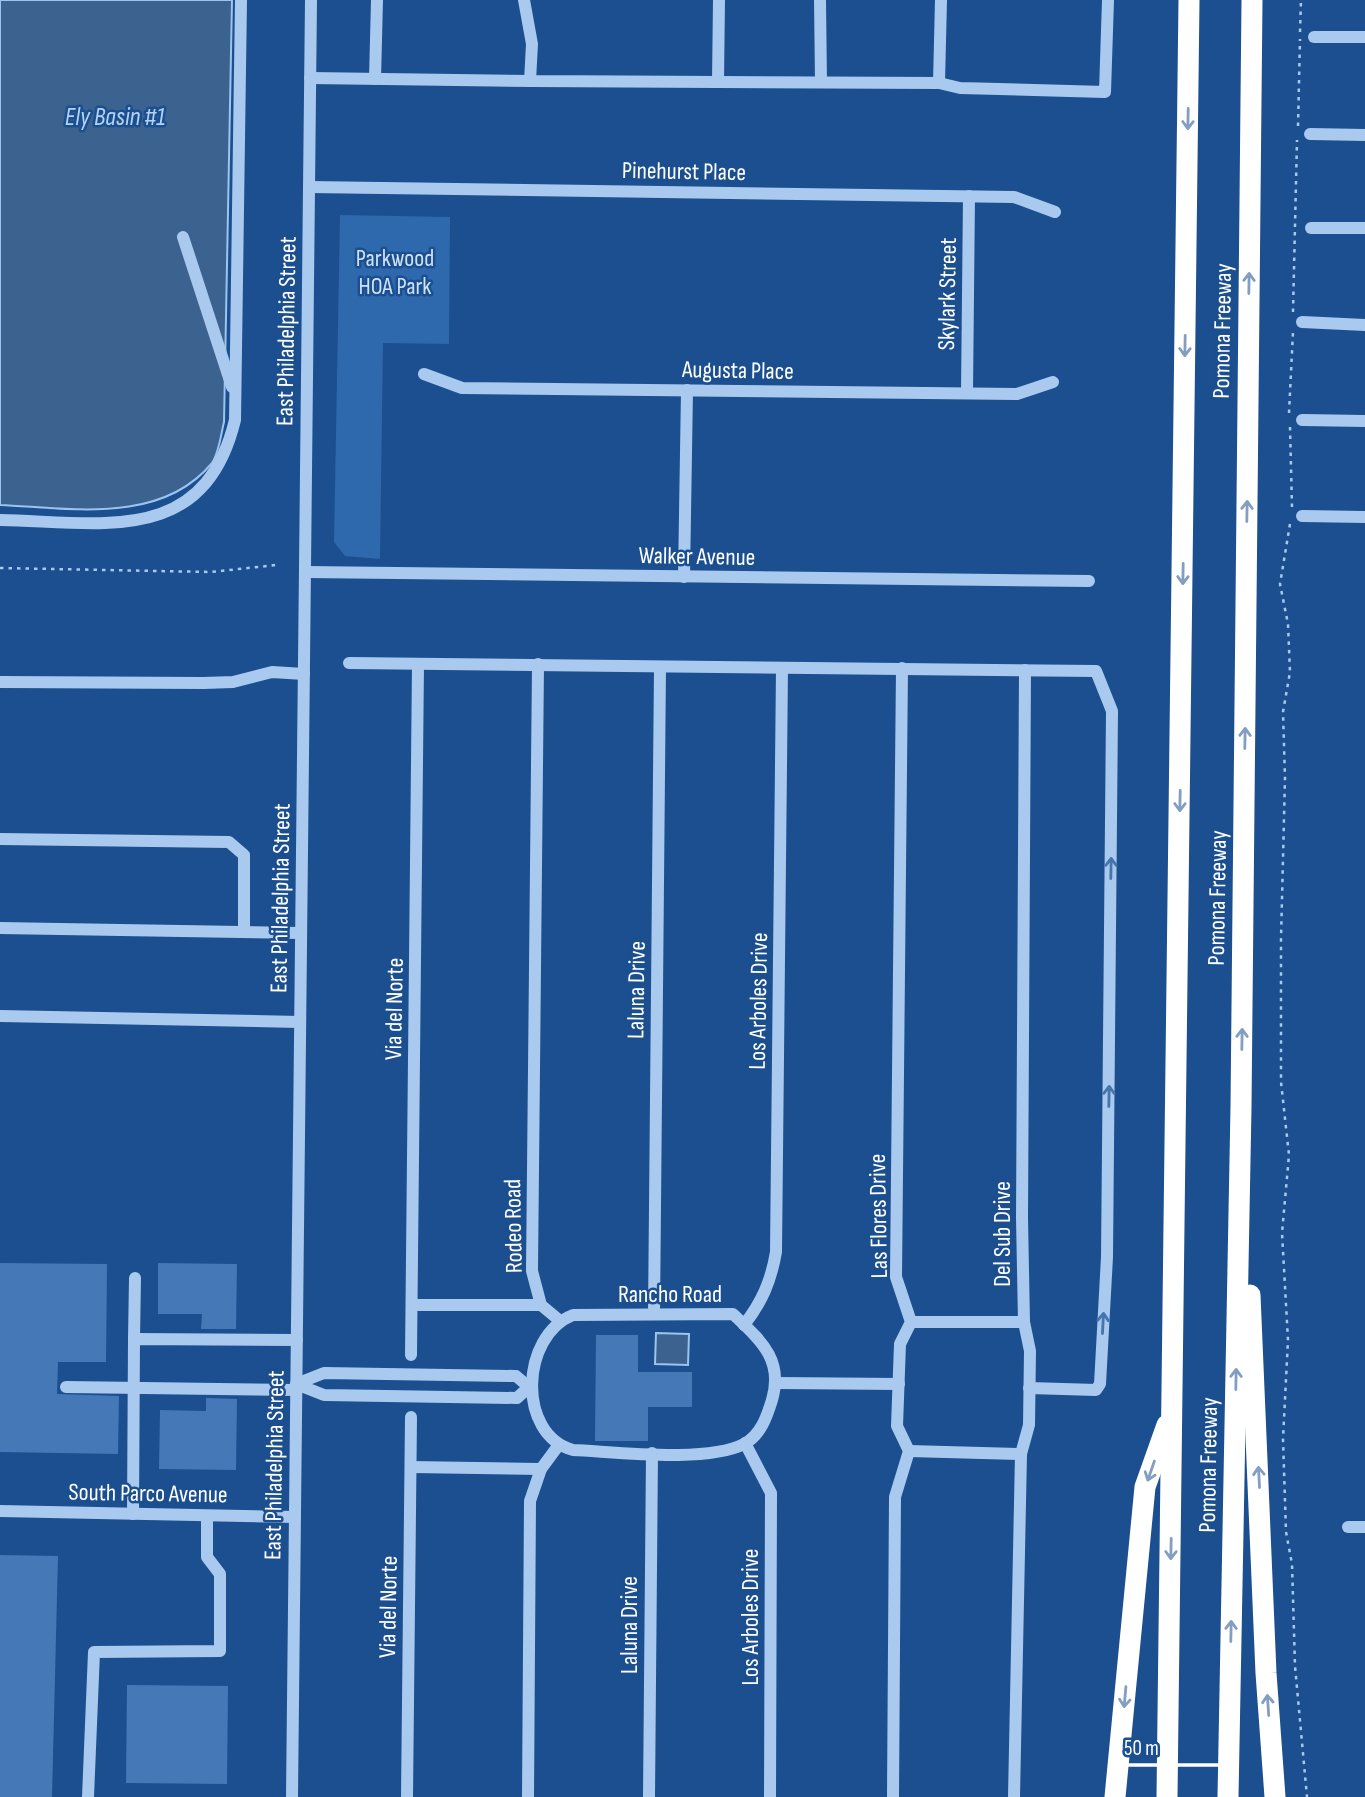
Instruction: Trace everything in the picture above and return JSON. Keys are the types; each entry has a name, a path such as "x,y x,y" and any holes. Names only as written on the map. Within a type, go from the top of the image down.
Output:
{"highway":[{"name":"Pomona Freeway","path":"1167,1797 1188,0"},
{"name":"Pomona Freeway","path":"1228,1797 1241,1107 1252,0"},
{"path":"1241,1107 1266,1673 1275,1797"},
{"path":"1115,1797 1145,1487 1173,1407"}],"street":[{"path":"0,520 131,522 154,517 195,495 214,475 228,451 235,419 236,398 240,0"},
{"name":"East Philadelphia Street","path":"292,1797 311,0"},
{"path":"375,79 377,0"},
{"path":"524,0 532,44 530,81"},
{"path":"718,82 719,0"},
{"path":"820,0 821,82"},
{"path":"939,83 941,0"},
{"path":"310,78 939,83 960,88 1105,92 1108,0"},
{"path":"1314,37 1365,37"},
{"path":"1310,134 1365,135"},
{"name":"Pinehurst Place","path":"309,187 1014,197 1055,212"},
{"name":"Skylark Street","path":"967,393 969,196"},
{"path":"1311,228 1365,228"},
{"path":"183,237 236,398"},
{"path":"1296,324 1365,324"},
{"name":"Augusta Place","path":"424,374 462,388 1017,394 1053,382"},
{"path":"684,577 687,390"},
{"path":"1302,420 1365,421"},
{"path":"1294,516 1365,517"},
{"name":"Walker Avenue","path":"305,572 1089,581"},
{"path":"349,663 1096,671 1112,711 1107,1258 1100,1384 1096,1390 1029,1388"},
{"name":"Via del Norte","path":"411,1354 418,664"},
{"name":"Rodeo Road","path":"538,664 531,1272 541,1306 559,1321"},
{"name":"Laluna Drive","path":"654,1314 660,667"},
{"name":"Los Arboles Drive","path":"744,1325 760,1304 771,1279 776,1252 782,668"},
{"name":"Las Flores Drive","path":"902,668 896,1277 911,1322"},
{"name":"Del Sub Drive","path":"1014,1797 1021,1454 1029,1425 1030,1351 1024,1322 1025,670"},
{"path":"0,682 204,683 233,682 272,672 304,674"},
{"path":"0,839 229,842 244,855 244,932"},
{"path":"0,928 301,933"},
{"path":"0,1016 300,1021"},
{"path":"133,1514 135,1278"},
{"path":"412,1305 541,1306"},
{"name":"Rancho Road","path":"559,1321 573,1315 733,1314 767,1346 777,1383"},
{"path":"66,1387 296,1387 324,1395 517,1398 529,1387 540,1343 559,1321"},
{"path":"893,1797 895,1497 908,1451 898,1426 900,1344 911,1322 1024,1322"},
{"path":"134,1339 297,1340"},
{"path":"296,1387 324,1373 516,1376 529,1387 542,1424 558,1446 573,1450 700,1454 745,1443 765,1423 777,1383 899,1384"},
{"name":"Via del Norte","path":"407,1797 411,1417"},
{"name":"Los Arboles Drive","path":"745,1443 771,1493 770,1797"},
{"path":"527,1797 530,1501 541,1469 558,1446"},
{"path":"908,1451 1021,1454"},
{"name":"Laluna Drive","path":"649,1797 652,1452"},
{"path":"411,1467 541,1469"},
{"name":"South Parco Avenue","path":"0,1511 295,1517"},
{"path":"88,1797 94,1652 220,1651 220,1574 206,1557 208,1516"},
{"path":"1349,1527 1365,1527"}],"path":[{"path":"1301,0 1296,324 1289,418 1293,454 1294,516 1280,584 1288,624 1290,672 1283,712 1285,778 1281,1082 1289,1155 1282,1233 1288,1340 1283,1439 1286,1532 1292,1564 1295,1666 1307,1797"},
{"path":"0,568 211,572 276,565"}],"green space":[{"name":"Parkwood HOA Park","path":"340,215 450,217 449,344 383,343 380,559 345,556 334,542"}],"water":[{"name":"Ely Basin #1","path":"0,0 232,0 224,422 212,463 191,483 167,496 141,504 113,508 0,505"},
{"path":"656,1333 689,1334 688,1365 655,1364"}],"building":[{"path":"0,1263 107,1264 106,1362 58,1362 57,1394 119,1396 118,1454 0,1452"},
{"path":"158,1263 237,1264 236,1329 201,1329 202,1314 158,1314"},
{"path":"596,1335 638,1335 638,1372 692,1372 692,1407 648,1407 648,1441 595,1441"},
{"path":"206,1398 237,1399 236,1470 159,1469 160,1410 206,1411"},
{"path":"0,1555 58,1556 52,1797 0,1797"},
{"path":"127,1685 228,1686 227,1784 126,1783"}]}
